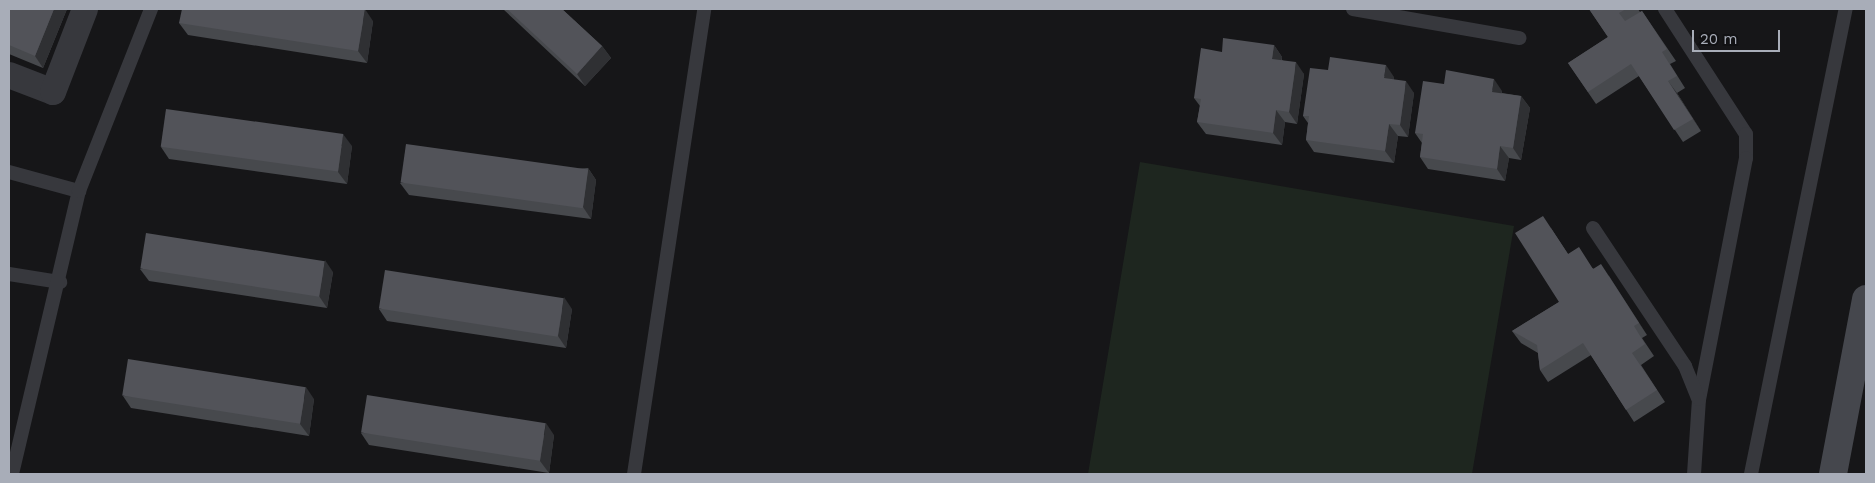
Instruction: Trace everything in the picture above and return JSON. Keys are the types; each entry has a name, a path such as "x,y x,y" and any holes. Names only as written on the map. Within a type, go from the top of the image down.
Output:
{"main road":[{"path":"1833,474 1866,299"}],"street":[{"path":"9,75 53,92 85,9"}],"lane":[{"path":"12,474 60,282 79,191 151,9"},
{"path":"634,474 704,9"},
{"path":"1353,9 1520,38"},
{"path":"1665,9 1746,134 1746,158 1698,399 1694,474"},
{"path":"1750,474 1846,9"},
{"path":"9,172 79,191"},
{"path":"1593,228 1685,366 1698,399"},
{"path":"9,274 60,282"}],"shaded area":[{"path":"1140,162 1514,226 1472,474 1088,474"}],"building":[{"path":"9,9 54,9 35,56 9,45"},
{"path":"182,9 365,9 358,51 179,23"},
{"path":"507,9 562,9 602,46 577,74"},
{"path":"1589,9 1626,9 1619,13 1625,21 1642,11 1667,49 1662,52 1677,76 1668,81 1693,119 1674,130 1631,64 1588,92 1568,63 1608,37"},
{"path":"1223,38 1274,45 1272,59 1296,62 1289,112 1276,110 1273,133 1197,122 1201,99 1194,98 1201,48 1222,52"},
{"path":"1330,57 1386,65 1384,78 1406,81 1400,125 1389,124 1385,151 1306,140 1309,116 1303,116 1310,68 1328,70"},
{"path":"1446,70 1494,79 1492,92 1521,96 1513,148 1500,146 1497,169 1420,157 1423,134 1415,133 1423,81 1444,84"},
{"path":"166,109 343,134 338,172 161,147"},
{"path":"406,144 588,170 583,208 401,183"},
{"path":"1543,216 1568,254 1579,247 1593,269 1601,264 1639,323 1634,326 1645,344 1632,353 1657,390 1626,410 1583,343 1540,370 1537,345 1512,331 1559,302 1515,233"},
{"path":"146,233 325,261 319,297 140,269"},
{"path":"385,270 564,298 558,337 379,309"},
{"path":"128,359 306,387 300,424 122,396"},
{"path":"367,395 546,423 540,461 361,433"}]}
